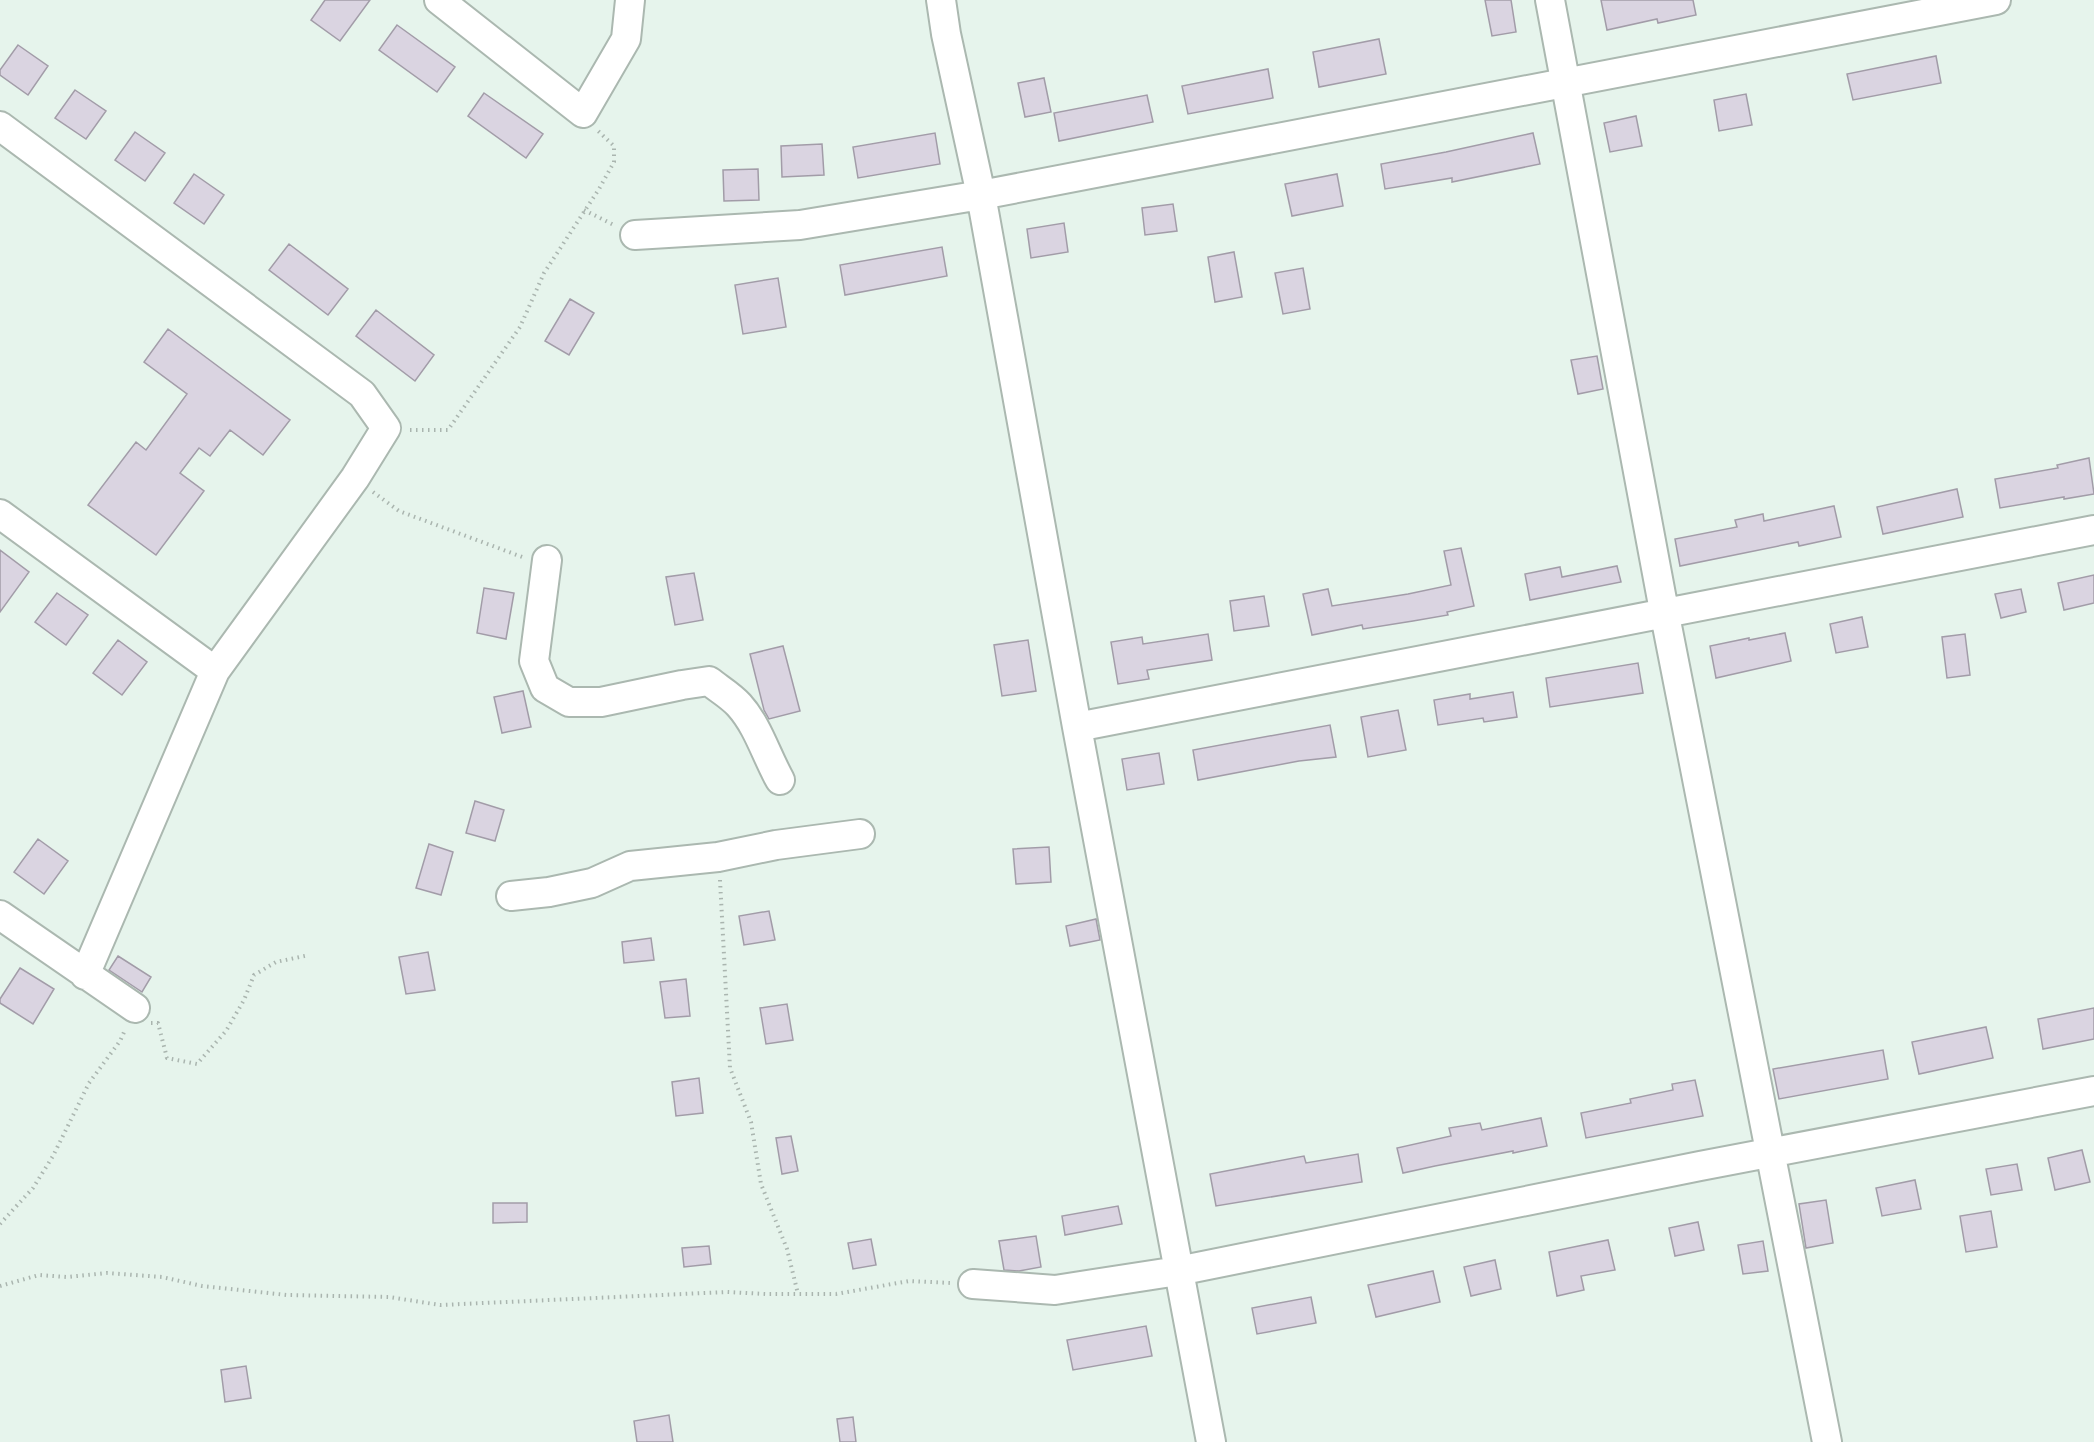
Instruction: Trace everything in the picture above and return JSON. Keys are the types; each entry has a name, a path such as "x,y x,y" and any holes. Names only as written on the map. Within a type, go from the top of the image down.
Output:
{"street":[{"path":"439,0 583,113 626,39 630,0"},
{"path":"941,0 946,34 981,195 1077,727 1211,1442"},
{"path":"1550,0 1665,614 1827,1442"},
{"path":"635,235 801,225 981,195 1996,0"},
{"path":"0,126 362,394 386,428 355,478 216,671 86,975"},
{"path":"0,514 216,671"},
{"path":"1077,727 2094,530"},
{"path":"547,560 534,661 545,688 569,702 601,702 709,681 737,703 752,722 780,780"},
{"path":"511,896 549,892 592,883 630,866 718,857 776,845 860,834"},
{"path":"0,915 86,975 132,1015"},
{"path":"972,1284 1055,1290 1178,1271 1769,1153 2094,1091"}],"path":[{"path":"386,428 418,431 448,430 520,327 544,273 614,162 614,146 583,113"},
{"path":"584,210 635,235"},
{"path":"355,478 399,511 522,558 547,560"},
{"path":"718,857 730,1068 751,1122 761,1184 787,1249 798,1294"},
{"path":"0,1224 33,1188 53,1156 89,1083 120,1041 132,1015 158,1023 167,1058 197,1064 226,1031 244,1000 254,975 276,962 309,955"},
{"path":"0,1286 39,1275 67,1277 107,1274 162,1277 202,1286 287,1295 389,1297 440,1305 727,1292 836,1294 909,1281 972,1284"}],"building":[{"path":"325,0 370,0 340,41 311,20"},
{"path":"1485,0 1511,0 1516,32 1492,36"},
{"path":"1601,0 1693,0 1696,15 1658,23 1657,19 1607,30"},
{"path":"397,25 455,67 437,92 379,50"},
{"path":"1379,39 1386,74 1319,87 1313,52"},
{"path":"18,45 48,66 28,95 0,75 0,70"},
{"path":"1936,56 1941,83 1853,100 1847,74"},
{"path":"1268,69 1273,98 1188,114 1182,86"},
{"path":"1044,78 1051,112 1025,117 1018,83"},
{"path":"75,90 106,111 86,139 55,118"},
{"path":"484,93 543,134 526,158 468,116"},
{"path":"1746,94 1752,125 1719,131 1714,100"},
{"path":"1147,95 1153,122 1059,141 1054,113"},
{"path":"1636,116 1642,146 1610,152 1604,123"},
{"path":"135,132 165,153 145,181 115,160"},
{"path":"935,133 940,164 858,178 853,147"},
{"path":"1533,133 1540,164 1452,182 1452,178 1385,189 1381,164"},
{"path":"822,144 824,175 782,177 781,146"},
{"path":"758,169 759,200 724,201 723,170"},
{"path":"194,174 224,195 204,224 174,203"},
{"path":"1337,174 1343,206 1292,216 1285,184"},
{"path":"1173,204 1177,231 1145,235 1142,208"},
{"path":"1064,223 1068,252 1031,258 1027,229"},
{"path":"289,244 348,289 328,315 269,270"},
{"path":"942,247 947,276 845,295 840,265"},
{"path":"1234,252 1242,297 1215,302 1208,257"},
{"path":"1303,268 1310,309 1283,314 1275,273"},
{"path":"778,278 786,327 743,334 735,285"},
{"path":"570,299 594,313 569,355 545,341"},
{"path":"376,310 434,355 415,381 356,336"},
{"path":"168,329 290,420 263,455 230,430 210,456 199,448 180,473 204,491 156,555 88,505 136,442 146,450 187,394 144,362"},
{"path":"1597,356 1603,389 1578,394 1571,360"},
{"path":"2089,458 2094,494 2000,508 1995,479 2058,468 2057,465"},
{"path":"1957,489 1963,517 1883,534 1877,507"},
{"path":"1834,506 1841,537 1799,546 1798,542 1680,566 1675,539 1737,527 1735,520 1763,514 1764,521"},
{"path":"1461,548 1474,606 1447,612 1448,615 1363,629 1362,625 1312,635 1303,594 1328,589 1332,606 1451,585 1444,551"},
{"path":"0,550 29,572 0,612"},
{"path":"1617,566 1621,582 1530,600 1525,574 1560,567 1562,577"},
{"path":"694,573 703,620 675,625 666,577"},
{"path":"2094,575 2094,603 2064,610 2058,583"},
{"path":"484,588 514,593 506,639 477,633"},
{"path":"2021,589 2026,612 2001,618 1995,594"},
{"path":"57,593 88,615 66,645 35,622"},
{"path":"1264,596 1269,626 1234,631 1230,601"},
{"path":"1862,617 1868,647 1836,653 1830,624"},
{"path":"1785,633 1791,661 1716,678 1710,646"},
{"path":"1208,634 1212,660 1147,670 1149,679 1118,684 1111,642 1142,637 1143,644"},
{"path":"1965,634 1970,675 1947,678 1942,637"},
{"path":"118,640 147,662 122,695 93,673"},
{"path":"1028,640 1036,691 1002,696 994,645"},
{"path":"783,646 800,711 769,719 764,710 750,654"},
{"path":"1638,663 1643,693 1550,707 1546,678"},
{"path":"523,691 531,727 502,733 494,697"},
{"path":"1513,692 1517,717 1484,722 1483,718 1438,725 1434,700 1470,694 1470,699"},
{"path":"1398,710 1406,750 1368,757 1361,717"},
{"path":"1330,725 1336,757 1299,761 1198,780 1193,750"},
{"path":"1159,753 1164,784 1127,790 1122,759"},
{"path":"475,801 504,810 495,841 466,833"},
{"path":"38,839 68,861 44,894 14,872"},
{"path":"429,844 453,852 441,895 416,888"},
{"path":"1049,847 1051,882 1016,884 1013,849"},
{"path":"769,911 775,940 744,945 739,916"},
{"path":"1096,919 1100,940 1070,946 1066,926"},
{"path":"651,938 654,960 624,963 622,942"},
{"path":"428,952 435,990 406,994 399,957"},
{"path":"118,956 151,977 142,992 109,970"},
{"path":"20,968 54,989 33,1024 0,1003 0,999"},
{"path":"686,979 690,1016 665,1018 660,982"},
{"path":"787,1004 793,1040 766,1044 760,1008"},
{"path":"2094,1008 2094,1039 2043,1049 2038,1019"},
{"path":"1986,1027 1993,1058 1919,1074 1912,1042"},
{"path":"1883,1050 1888,1079 1779,1099 1773,1069"},
{"path":"699,1078 703,1113 676,1116 672,1082"},
{"path":"1695,1080 1703,1116 1586,1138 1581,1113 1631,1103 1630,1099 1673,1090 1672,1084"},
{"path":"1541,1118 1547,1146 1403,1173 1397,1148 1451,1136 1449,1128 1480,1123 1482,1130"},
{"path":"791,1136 798,1171 782,1174 776,1138"},
{"path":"2082,1150 2090,1182 2055,1190 2048,1158"},
{"path":"1358,1154 1362,1182 1216,1206 1210,1174 1304,1156 1306,1163"},
{"path":"2017,1164 2022,1190 1991,1195 1986,1169"},
{"path":"1915,1180 1921,1209 1882,1216 1876,1188"},
{"path":"1826,1200 1833,1243 1806,1248 1799,1204"},
{"path":"493,1203 527,1203 527,1222 493,1223"},
{"path":"1118,1206 1122,1224 1065,1235 1062,1216"},
{"path":"1991,1211 1997,1247 1966,1252 1960,1216"},
{"path":"1698,1222 1704,1250 1675,1256 1669,1228"},
{"path":"1036,1236 1041,1267 1019,1271 1004,1270 999,1241"},
{"path":"871,1239 876,1265 853,1269 848,1243"},
{"path":"1608,1240 1615,1270 1581,1276 1584,1290 1557,1296 1549,1252"},
{"path":"1763,1241 1768,1271 1743,1274 1738,1245"},
{"path":"709,1246 711,1264 684,1267 682,1248"},
{"path":"1495,1260 1501,1289 1471,1296 1464,1267"},
{"path":"1433,1271 1440,1302 1376,1317 1368,1285"},
{"path":"1311,1297 1316,1323 1257,1334 1252,1308"},
{"path":"1146,1326 1152,1356 1073,1370 1067,1340"},
{"path":"246,1366 251,1398 225,1402 221,1370"},
{"path":"669,1415 673,1442 637,1442 634,1421"},
{"path":"853,1417 856,1442 840,1442 837,1419"}]}
